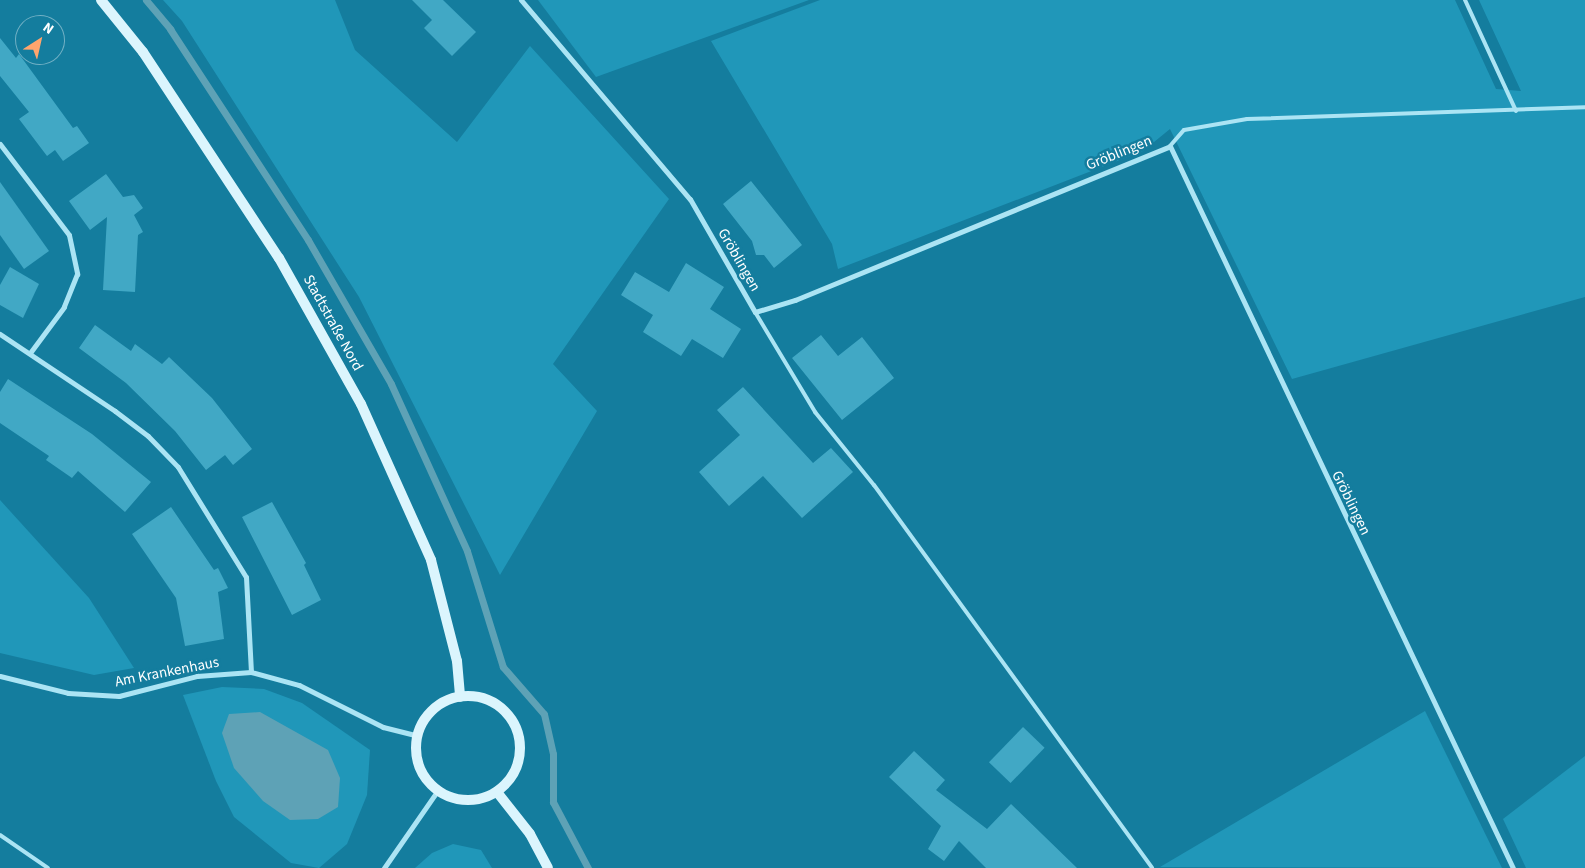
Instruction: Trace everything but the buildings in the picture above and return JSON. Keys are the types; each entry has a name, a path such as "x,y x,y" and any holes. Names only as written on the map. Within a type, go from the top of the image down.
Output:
{"main road":[{"name":"Stadtstraße Nord","path":"101,0 143,52 279,258 361,404 431,560 457,661 460,697"},
{"path":"460,697 492,702 508,716 518,735 517,767 497,792 482,798 462,800 438,790 420,769 418,736 437,707 460,697"},
{"path":"497,792 530,834 548,868"}],"street":[{"name":"Gröblingen","path":"521,0 690,199 755,312 795,300 1170,146 1513,868"},
{"path":"0,144 69,235 77,274 64,307 30,353"},
{"path":"0,334 148,436 178,467 246,577 251,672"},
{"name":"Am Krankenhaus","path":"0,676 68,693 119,696 198,676 251,672 299,685 383,727 418,736"},
{"path":"384,868 438,790"}],"lane":[{"path":"1465,0 1516,111"},
{"path":"1170,146 1184,130 1247,119 1516,111 1585,107"},
{"path":"755,312 815,412 874,485 1152,868"},
{"path":"0,835 48,868"}],"shaded area":[{"path":"163,0 335,0 355,50 457,142 530,46 669,199 553,364 597,411 500,575 359,297 182,21"},
{"path":"538,0 809,0 596,77"},
{"path":"820,0 1455,0 1496,89 1521,91 1479,0 1585,0 1585,297 1292,379 1170,129 1143,151 838,269 832,244 711,41"},
{"path":"0,500 89,598 134,668 94,675 0,653"},
{"path":"222,687 264,689 302,703 370,750 367,795 347,844 319,868 291,863 234,817 216,781 183,695"},
{"path":"1425,711 1502,868 1160,867"},
{"path":"260,712 328,750 340,778 338,807 318,819 290,820 263,801 234,768 222,733 229,714"},
{"path":"1585,756 1585,868 1526,868 1503,819"},
{"path":"453,844 481,850 492,868 415,868 432,853"}],"waterway":[{"path":"146,0 170,29 308,240 391,384 467,551 503,667 544,714 553,754 553,802 588,868"}]}
